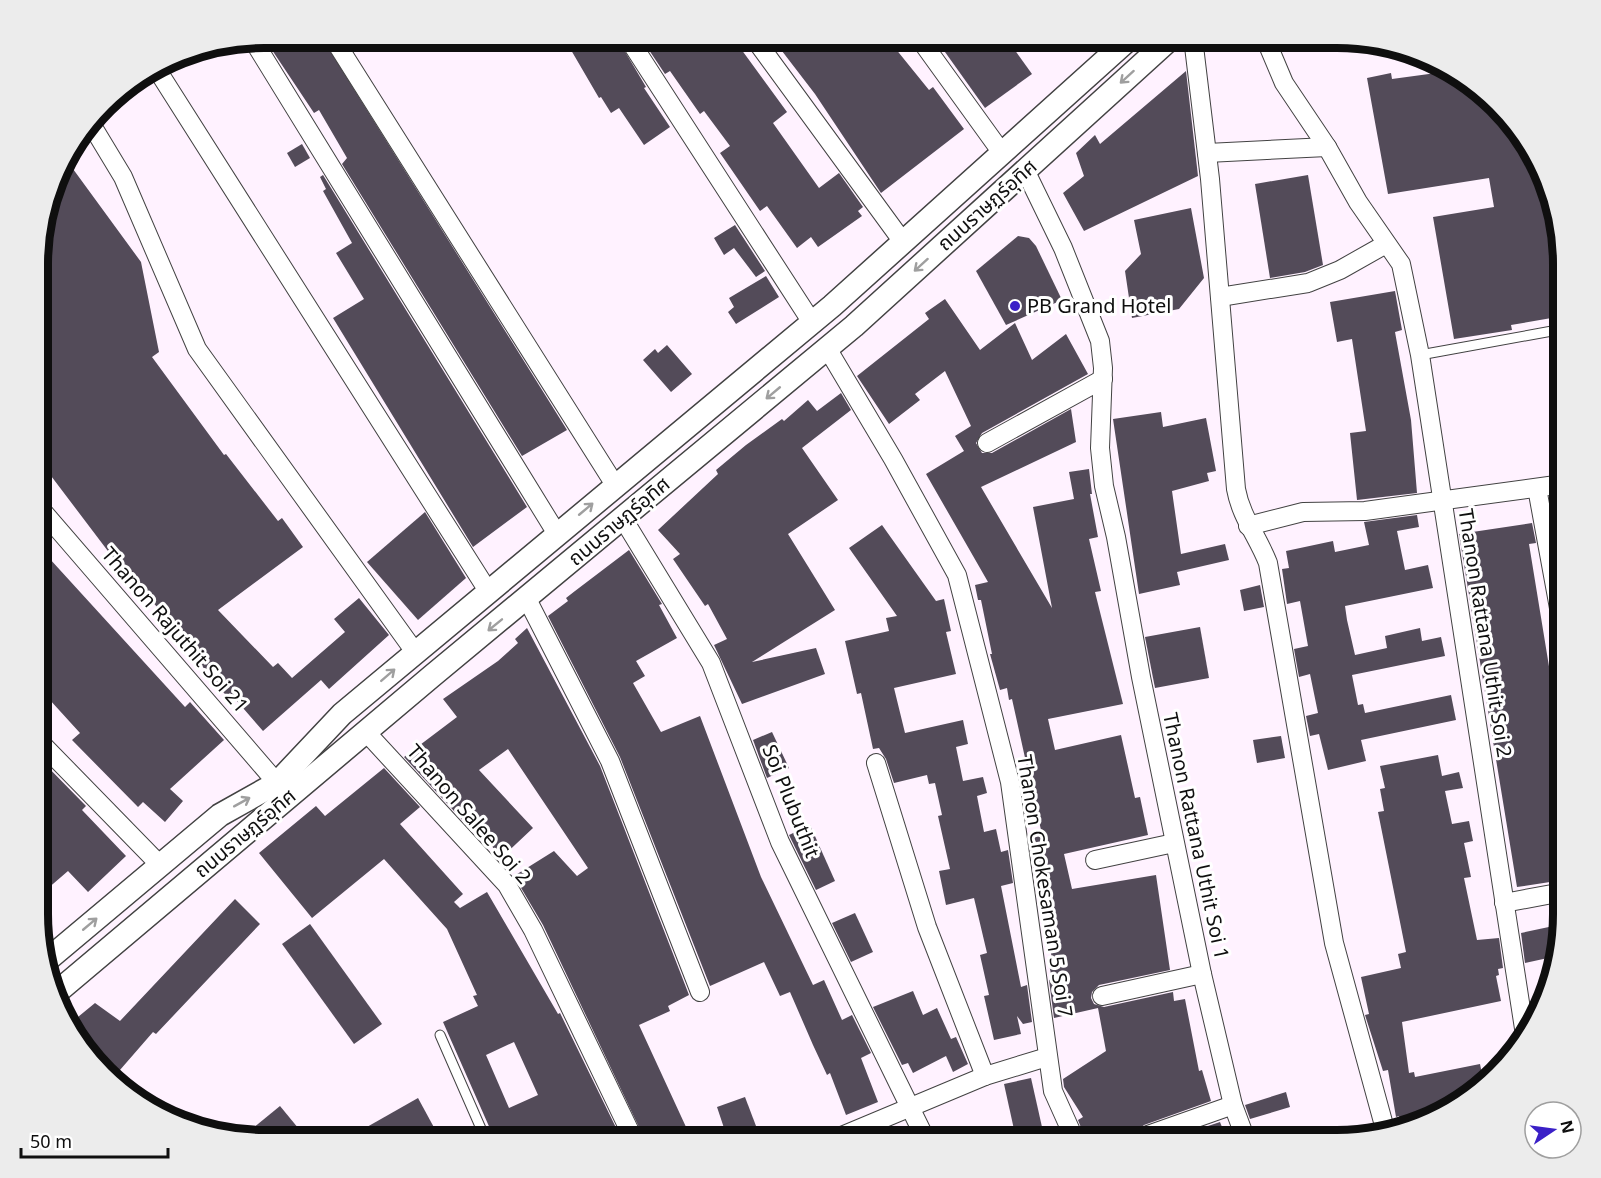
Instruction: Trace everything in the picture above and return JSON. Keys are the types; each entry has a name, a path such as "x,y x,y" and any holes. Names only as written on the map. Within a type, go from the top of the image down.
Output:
{"street":[{"path":"258,48 557,534"},
{"path":"339,48 615,485"},
{"path":"634,48 811,321"},
{"path":"761,48 903,242"},
{"path":"926,48 1002,153"},
{"name":"ถนนราษฏร์อุทิศ","path":"51,949 160,865 220,815 277,783 342,714 811,321 832,306 1114,48"},
{"name":"ถนนราษฏร์อุทิศ","path":"61,989 527,600 622,517 827,348 1160,48"},
{"path":"1194,48 1207,153 1236,489 1248,526 1256,534 1268,563 1334,943 1384,1125"},
{"name":"Thanon Rattana Uthit Soi 2","path":"1269,48 1284,83 1327,147 1358,202 1401,264 1420,355 1524,1022"},
{"path":"160,75 488,591"},
{"path":"95,131 123,177 197,350 415,652"},
{"path":"1207,153 1327,147"},
{"name":"Thanon Rattana Uthit Soi 1","path":"1025,170 1063,248 1100,341 1103,379 1100,448 1104,486 1202,974 1233,1105 1242,1130"},
{"path":"1220,297 1308,284 1340,270 1386,244"},
{"name":"Thanon Chokesaman 5 Soi 7","path":"827,348 893,459 957,575 1010,782 1047,1057 1053,1091 1071,1130"},
{"path":"987,443 1103,379"},
{"path":"701,414 722,435"},
{"path":"1248,526 1304,512 1365,511 1553,486"},
{"path":"1537,488 1553,575"},
{"name":"Thanon Rajuthit Soi 21","path":"48,517 277,783"},
{"name":"Soi Plubuthit","path":"622,517 711,663 780,842 920,1130"},
{"path":"527,600 610,761 700,992"},
{"name":"Thanon Salee Soi 2","path":"366,732 507,885 533,930 629,1130"},
{"path":"48,750 160,865"},
{"path":"876,763 927,927 986,1076"},
{"path":"1095,860 1174,843"},
{"path":"1504,903 1553,894"},
{"path":"1102,996 1202,974"},
{"path":"856,1130 986,1076 1047,1057"},
{"path":"1164,1130 1233,1105"}],"lane":[{"path":"1420,355 1553,331"},
{"path":"440,1035 482,1130"}],"building":[{"path":"276,48 328,48 567,430 522,456 342,164 347,158 319,110 314,113 272,50"},
{"path":"570,48 623,48 646,87 644,88 670,127 644,145 619,108 611,113 601,97 599,98"},
{"path":"648,48 740,48 787,112 773,123 819,188 839,173 863,207 858,211 862,216 818,247 811,237 797,248 767,206 760,211 720,153 730,146 704,111 700,114 670,71 665,74"},
{"path":"780,48 895,48 929,90 933,87 964,129 881,193 815,94"},
{"path":"942,48 1013,48 1032,74 985,108"},
{"path":"1186,71 1198,176 1084,231 1063,193 1084,176 1076,153 1095,135 1100,144"},
{"path":"1391,73 1392,79 1437,73 1457,84 1490,111 1517,144 1537,182 1545,205 1553,254 1553,318 1511,325 1512,330 1454,339 1433,217 1494,207 1489,178 1388,194 1367,78"},
{"path":"302,144 310,158 295,167 287,153"},
{"path":"71,167 141,262 159,352 152,357 224,455 226,454 278,521 282,518 303,547 218,610 273,667 278,663 292,678 345,632 334,619 359,598 389,635 329,689 321,680 263,731 230,693 227,696 211,680 213,678 153,613 158,608 120,567 48,472 48,250 55,208"},
{"path":"323,175 527,507 473,547 333,318 364,299 336,253 352,243 323,191 326,189 320,177"},
{"path":"1308,175 1323,265 1305,272 1270,278 1255,184"},
{"path":"1191,208 1204,278 1179,309 1132,318 1125,271 1141,254 1134,220"},
{"path":"735,225 765,271 756,277 734,248 724,255 714,238"},
{"path":"1018,236 1029,238 1036,246 1062,300 1006,325 976,271"},
{"path":"766,276 779,297 736,324 728,312 734,307 729,298"},
{"path":"1395,291 1402,330 1395,332 1411,420 1417,493 1357,500 1350,433 1366,431 1352,339 1337,342 1330,302"},
{"path":"945,299 980,350 1015,323 1032,360 1066,334 1088,374 982,433 976,443 982,453 992,453 1071,409 1076,442 981,487 1052,608 1033,507 1074,499 1069,472 1089,469 1092,494 1090,494 1098,537 1089,539 1101,591 1095,592 1123,704 1048,719 1055,750 1121,735 1135,798 1140,797 1148,835 1064,854 1072,889 1156,875 1170,970 1099,985 1092,992 1091,998 1094,1004 1104,1007 1173,992 1174,1001 1185,999 1199,1071 1202,1070 1211,1101 1144,1125 1139,1130 1082,1130 1078,1120 1083,1117 1064,1087 1063,1079 1106,1051 1098,1008 1054,1018 1049,980 1052,979 1048,959 1052,958 1044,922 1047,922 1037,877 1035,878 1030,845 1032,844 1030,832 1041,830 1012,699 1009,700 1007,688 1000,690 990,654 992,654 981,600 978,600 975,585 988,582 926,474 964,451 955,436 971,426 945,371 915,394 920,400 889,424 857,376 929,319 925,313"},
{"path":"667,345 692,374 671,392 643,360 655,349 658,353"},
{"path":"841,393 851,410 802,448 838,500 788,534 835,610 752,662 816,648 825,674 742,704 714,645 727,639 708,604 705,606 673,559 680,554 658,530 718,474 716,470 746,445 782,419 784,421 808,400 817,411"},
{"path":"1161,412 1163,427 1206,418 1216,471 1207,473 1209,481 1172,491 1181,554 1225,544 1229,560 1177,572 1180,585 1139,594 1113,419"},
{"path":"425,512 466,578 418,620 367,562"},
{"path":"1417,515 1419,527 1397,531 1405,570 1428,565 1433,588 1345,606 1347,620 1355,655 1387,648 1385,636 1420,628 1422,641 1441,637 1445,656 1352,675 1358,705 1363,704 1365,713 1451,695 1456,720 1361,740 1366,761 1328,770 1319,734 1310,736 1306,716 1318,713 1310,674 1299,677 1294,649 1308,646 1300,601 1287,604 1282,569 1289,568 1286,551 1333,541 1335,552 1369,545 1364,522"},
{"path":"1532,523 1536,543 1529,544 1553,691 1553,882 1517,887 1459,534"},
{"path":"882,525 936,601 944,599 951,631 946,632 956,674 894,688 905,733 963,720 968,744 956,747 963,781 983,777 987,793 977,796 984,832 996,829 1001,852 1008,850 1013,883 1001,886 1021,987 1027,985 1032,1022 1023,1024 1017,1016 1021,1034 994,1040 984,996 989,995 980,955 987,953 974,898 946,905 939,871 950,869 938,816 942,815 935,783 929,784 927,775 894,783 886,759 879,748 873,749 861,693 857,694 845,641 889,631 886,618 897,616 849,548"},
{"path":"629,550 662,604 659,605 677,638 636,661 645,676 633,683 661,732 700,716 761,877 813,985 824,980 842,1020 852,1015 871,1053 861,1058 878,1102 846,1115 830,1073 827,1075 790,992 780,996 764,962 710,986 620,757 548,616 568,601 566,598"},
{"path":"48,557 185,707 190,702 224,740 170,789 183,801 165,822 143,802 138,807 72,740 80,733 48,698"},
{"path":"1260,585 1264,607 1244,611 1240,590"},
{"path":"1200,627 1209,678 1155,688 1145,637"},
{"path":"527,628 600,766 689,995 668,1006 670,1011 639,1025 687,1130 640,1130 543,925 514,876 554,851 577,876 588,868 508,749 479,770 533,828 500,859 475,818 466,824 404,757 457,717 443,699 498,661 518,643 515,639"},
{"path":"772,732 789,768 767,778 753,740"},
{"path":"1281,736 1285,758 1257,763 1253,740"},
{"path":"1438,755 1442,776 1459,772 1463,788 1445,791 1452,824 1469,821 1473,841 1464,843 1471,877 1464,878 1477,940 1499,938 1503,968 1498,969 1499,975 1496,976 1501,1001 1402,1022 1409,1073 1414,1072 1415,1077 1480,1064 1482,1074 1445,1101 1400,1121 1399,1116 1396,1117 1388,1070 1383,1071 1365,1015 1369,1014 1361,977 1401,968 1398,954 1406,952 1378,812 1384,811 1380,789 1385,788 1380,766"},
{"path":"48,767 86,806 82,810 126,856 88,892 68,871 48,888"},
{"path":"384,768 420,807 400,824 463,894 454,902 460,908 487,892 558,1014 560,1013 617,1130 491,1130 443,1022 478,1006 473,996 477,995 447,929 384,859 312,918 259,853 316,806 325,816","holes":["514,1042 538,1095 509,1108 486,1055"]},
{"path":"810,825 835,881 816,890 789,835"},
{"path":"235,899 260,924 156,1034 153,1032 118,1073 84,1034 75,1019 95,1003 120,1021"},
{"path":"855,913 873,952 851,962 832,923"},
{"path":"310,924 382,1024 354,1044 282,944"},
{"path":"1553,926 1549,958 1525,963 1521,933"},
{"path":"913,991 923,1015 937,1008 951,1039 956,1037 968,1064 953,1072 946,1056 913,1073 908,1063 902,1065 873,1007"},
{"path":"1031,1078 1042,1127 1014,1130 1004,1084"},
{"path":"1286,1092 1290,1107 1250,1119 1245,1105"},
{"path":"745,1097 756,1126 745,1130 725,1130 717,1107"},
{"path":"418,1098 435,1130 362,1130"},
{"path":"280,1106 300,1130 264,1130 251,1130"},
{"path":"1220,1122 1223,1130 1196,1130"}],"place":[{"name":"PB Grand Hotel","path":"1015,306"}]}
